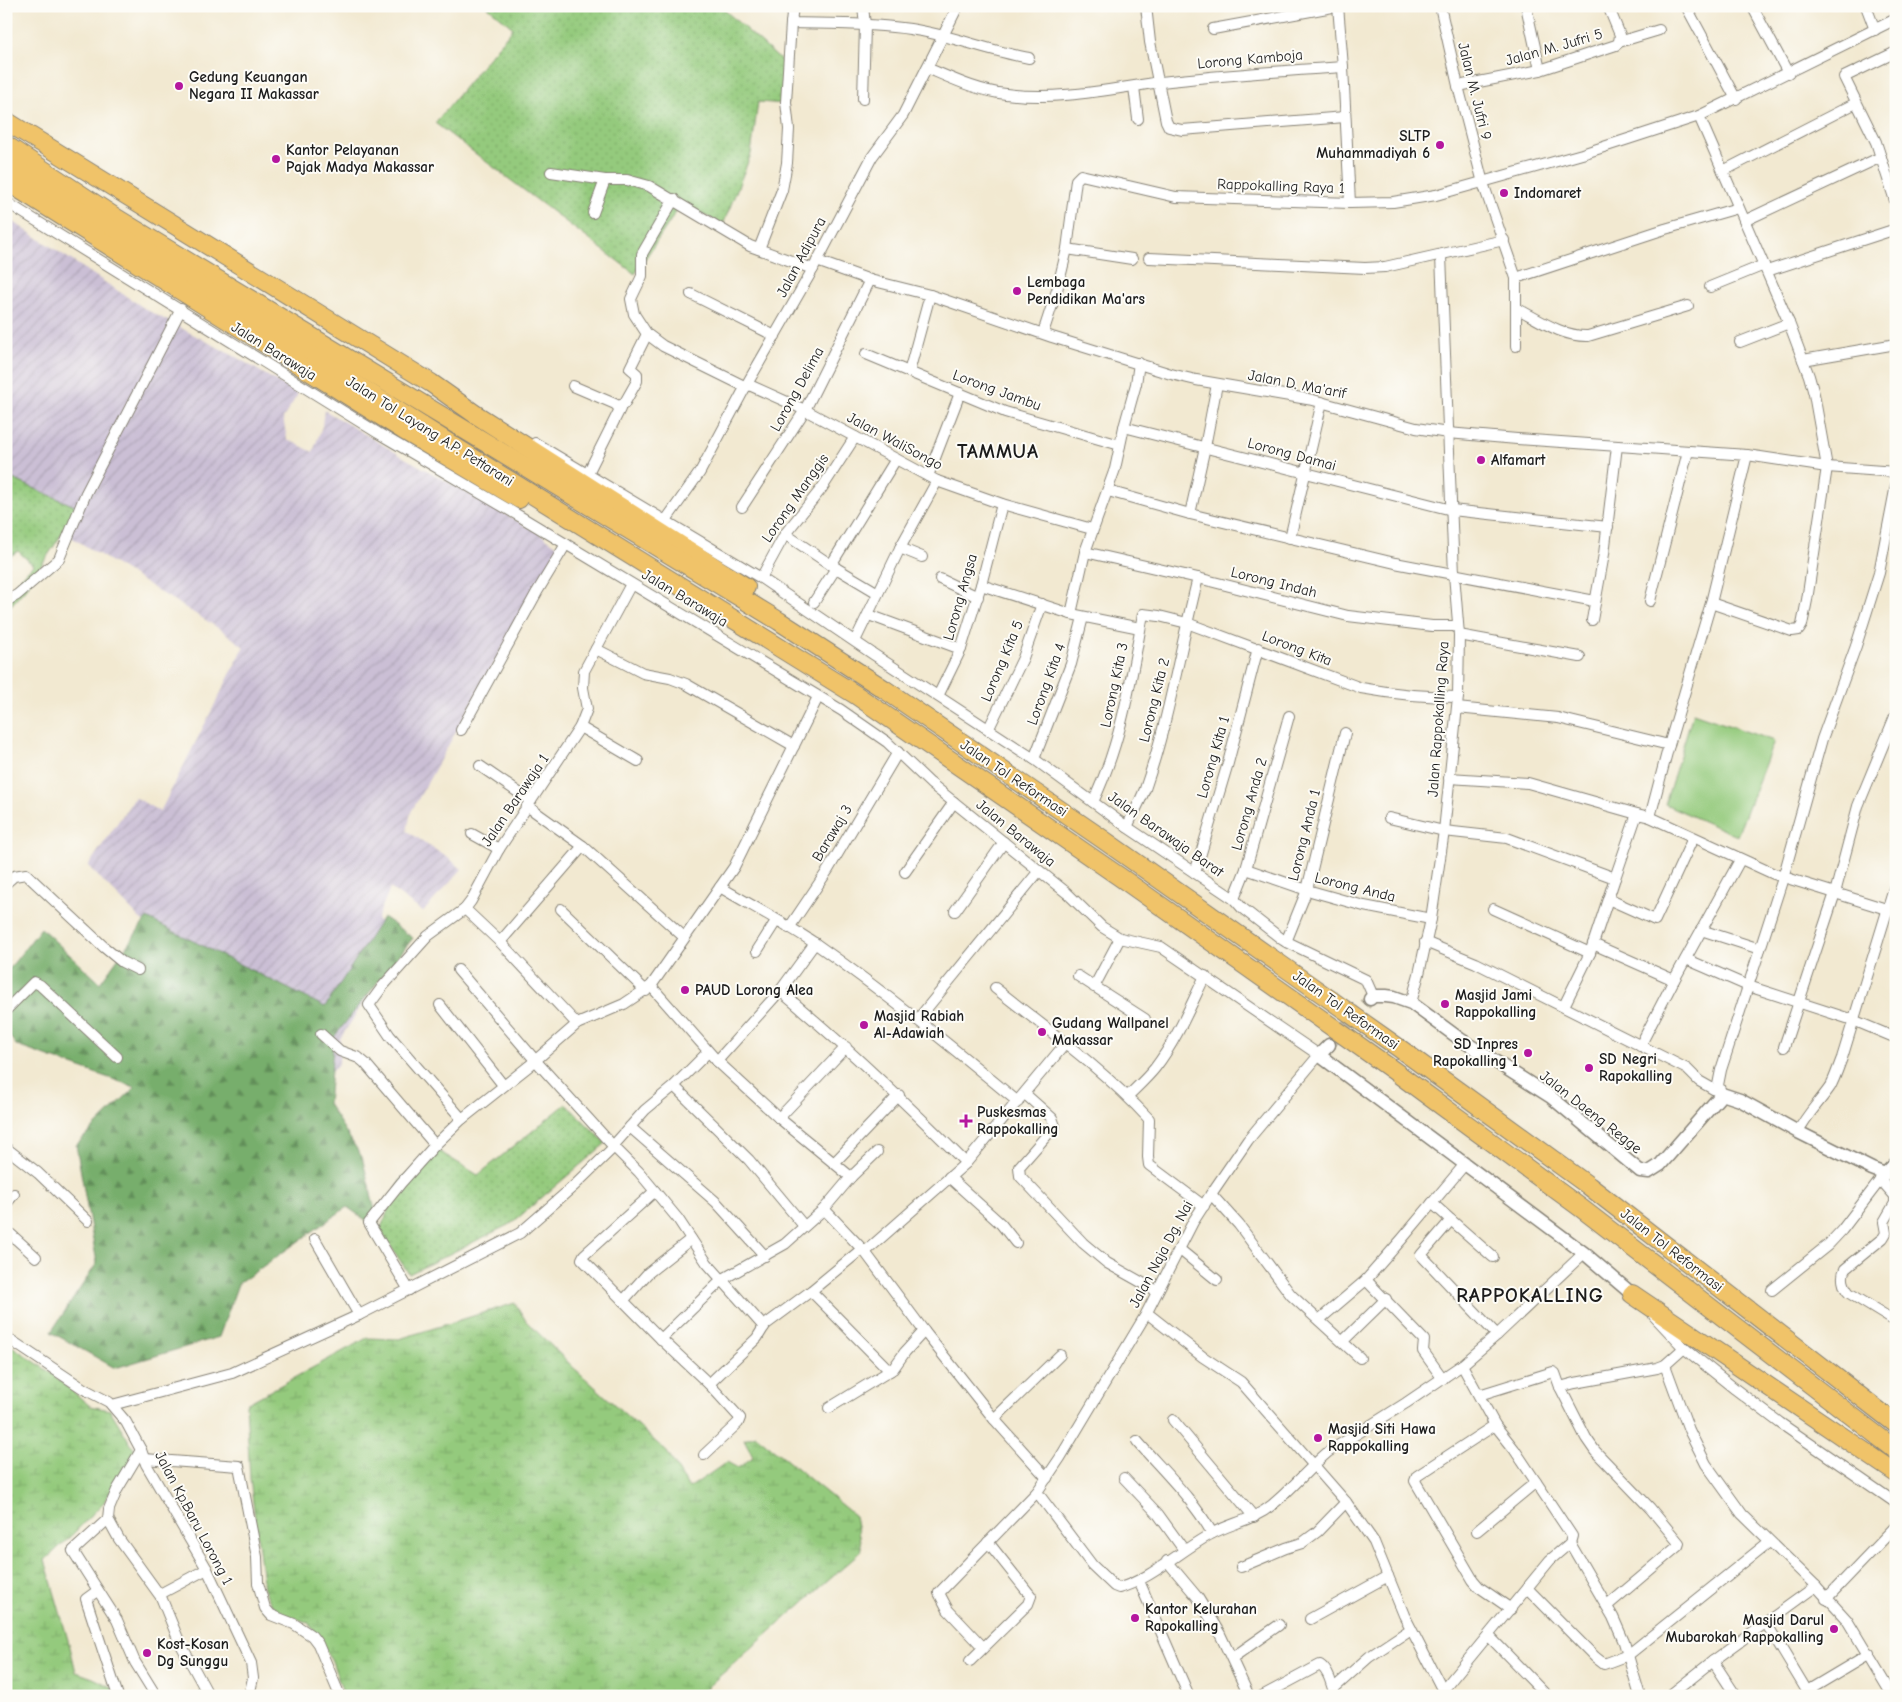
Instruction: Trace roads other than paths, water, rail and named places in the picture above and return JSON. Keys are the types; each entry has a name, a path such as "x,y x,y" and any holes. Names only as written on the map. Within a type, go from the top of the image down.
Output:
{"highway":[{"path":"6,121 431,383 474,414 682,545 831,646 884,689"},
{"name":"Jalan Tol Layang A.P. Pettarani","path":"6,145 118,219 779,621"},
{"name":"Jalan Tol Layang A.P. Pettarani","path":"6,163 457,448 856,695"},
{"path":"6,181 174,288 490,483 729,616"},
{"name":"Jalan Tol Reformasi","path":"779,621 884,689 1101,838 1494,1117 1589,1186 1896,1424"},
{"name":"Jalan Tol Reformasi","path":"856,695 1120,877 1393,1070 1581,1208 1896,1450"},
{"path":"1632,1294 1896,1473"}],"street":[{"path":"759,249 782,190 787,163 789,129 786,102 793,6"},
{"path":"863,6 865,25 864,99"},
{"name":"Jalan Adipura","path":"666,520 700,472 746,385 815,265 872,157 903,115 958,6"},
{"path":"1146,6 1150,42 1168,125 1177,130 1346,117"},
{"path":"1213,29 1338,6 1350,203"},
{"name":"Jalan M. Jufri 9","path":"1440,6 1483,183 1516,278 1516,346"},
{"path":"1526,6 1540,70"},
{"name":"Jalan M. Jufri 5","path":"1458,86 1540,70 1619,42 1620,35 1608,6"},
{"path":"1686,6 1736,98"},
{"path":"1752,6 1788,73"},
{"path":"1866,6 1875,30"},
{"name":"Rappokalling Raya 1","path":"1067,249 1078,176 1083,175 1176,197 1350,203 1393,202 1436,195 1582,154 1699,116 1896,19"},
{"path":"791,23 865,25 910,29 1029,58"},
{"path":"1619,42 1659,30"},
{"path":"1896,52 1844,76 1881,157 1896,204"},
{"name":"Lorong Kamboja","path":"927,68 974,88 1004,94 1061,96 1226,75 1343,67"},
{"path":"1134,87 1138,119"},
{"path":"1722,171 1856,104"},
{"path":"1699,116 1790,323 1814,394 1827,467 1807,600 1799,630 1792,631 1711,603"},
{"path":"1744,221 1881,157"},
{"name":"Jalan D. Ma'arif","path":"551,172 605,180 638,182 674,199 726,232 759,249 930,295 1171,374 1322,402 1416,428 1448,433 1747,455 1827,467 1896,472"},
{"path":"593,213 605,180"},
{"path":"573,386 618,406 626,401 637,381 637,374 630,368 647,334 634,314 632,299 642,276 642,254 674,199"},
{"name":"Jalan Barawaja","path":"6,202 370,428 566,544 864,726 898,752 930,783 1067,893 1102,927 1120,938 1161,947 1318,1055"},
{"path":"1516,278 1665,229 1738,208"},
{"path":"1710,287 1765,268 1896,229"},
{"path":"1149,258 1365,268 1385,267 1441,256 1504,240"},
{"path":"1043,333 1057,290 1067,249 1132,259"},
{"name":"Jalan Rappokalling Raya","path":"1411,1003 1420,974 1444,831 1458,697 1458,630 1441,256"},
{"name":"Lorong Delima","path":"742,507 805,410 870,280"},
{"path":"690,294 775,336"},
{"path":"909,372 930,295"},
{"path":"1516,308 1563,332 1588,336 1688,306"},
{"path":"6,601 18,595 59,559 86,493 181,310"},
{"path":"1740,342 1790,323"},
{"name":"Jalan WaliSongo","path":"647,334 663,346 805,410 932,479 1002,504 1092,529"},
{"path":"1803,360 1896,344"},
{"name":"Lorong Jambu","path":"866,354 1005,412 1120,444"},
{"path":"1071,614 1085,552 1092,529 1108,491 1136,384 1139,363"},
{"name":"Jalan Barawaja Barat","path":"431,383 588,473 761,578 1034,759 1128,827 1234,899 1242,908 1286,942 1366,980 1372,998"},
{"path":"1190,514 1217,384"},
{"path":"855,641 932,479 960,393"},
{"path":"1290,538 1322,402"},
{"path":"588,473 619,412 618,406"},
{"name":"Lorong Damai","path":"1124,427 1452,510 1608,527"},
{"name":"Lorong Manggis","path":"761,578 785,534 822,488 856,437"},
{"path":"1592,620 1608,527 1617,446"},
{"path":"1650,601 1688,451"},
{"path":"1650,817 1711,603 1747,455"},
{"path":"814,602 896,459"},
{"path":"1722,1094 1718,1085 1718,1079 1783,878 1822,739 1861,632 1879,572 1896,486"},
{"path":"1108,491 1190,514 1395,563 1595,601"},
{"name":"Lorong Angsa","path":"938,696 962,649 978,597 1002,504"},
{"path":"785,534 833,567 878,593"},
{"path":"461,730 528,608 566,544"},
{"path":"900,548 922,557"},
{"name":"Lorong Indah","path":"1085,552 1348,616 1458,630 1580,657"},
{"name":"Lorong Kita 2","path":"1128,827 1144,790 1161,735 1175,684 1198,578"},
{"path":"940,579 978,597"},
{"name":"Jalan Barawaja 1","path":"462,1119 390,1036 370,1010 369,1004 428,936 465,908 480,888 499,850 580,727 587,709 582,688 584,671 631,584"},
{"name":"Lorong Kita 3","path":"981,585 1071,614 1140,628 1129,694 1119,737 1093,802"},
{"name":"Lorong Kita 5","path":"988,730 1023,658 1042,604"},
{"name":"Lorong Kita","path":"1140,628 1143,614 1159,616 1187,623 1258,648 1361,688 1406,695 1458,697"},
{"path":"869,615 962,649"},
{"name":"Lorong Kita 4","path":"1034,759 1071,664 1083,617"},
{"name":"Lorong Kita 1","path":"1196,873 1228,763 1258,648"},
{"path":"596,649 643,674 670,678 686,684 794,746"},
{"path":"409,1290 369,1223 401,1183 435,1145 462,1119 577,1024 624,1004 649,989 720,887 744,848 818,697"},
{"path":"1456,708 1558,718 1669,745"},
{"path":"1784,1047 1835,893 1858,806 1896,714"},
{"name":"Lorong Anda 2","path":"1234,899 1246,869 1289,716"},
{"path":"580,727 638,761"},
{"name":"Lorong Anda 1","path":"1286,942 1307,890 1345,733"},
{"name":"Barawaj 3","path":"789,928 828,870 898,752"},
{"path":"480,766 583,846 684,938"},
{"path":"1450,778 1528,783 1650,817 1740,860 1783,878 1891,911"},
{"path":"905,872 954,802"},
{"path":"1564,1006 1591,948 1637,814"},
{"path":"1389,818 1444,831 1507,838 1615,878"},
{"path":"472,834 499,850"},
{"path":"1608,899 1655,920 1693,838"},
{"path":"954,911 1004,842"},
{"path":"500,942 583,846"},
{"path":"1640,1046 1740,860"},
{"name":"Lorong Anda","path":"1246,869 1307,890 1364,906 1430,919"},
{"path":"918,1019 1039,871"},
{"path":"6,883 14,876 23,874 30,877 104,948 122,962 138,970"},
{"path":"1798,1132 1805,1118 1832,1084 1891,911 1896,882"},
{"path":"720,887 814,943 918,1019 1021,1098 1052,1118 1055,1126 1019,1167 1020,1176 1083,1243 1107,1263 1157,1291"},
{"path":"465,908 500,942 577,1024"},
{"path":"561,909 649,989 717,1061 779,1118 851,1177"},
{"path":"1492,909 1674,980"},
{"path":"758,951 776,921"},
{"path":"1701,930 1760,949"},
{"path":"1094,987 1120,938"},
{"path":"1425,942 1476,963 1564,1006 1687,1069 1699,1081 1722,1094 1740,1100 1882,1176 1895,1196 1895,1203 1884,1222 1886,1233 1883,1238 1845,1269 1842,1274 1845,1288 1849,1293 1893,1320"},
{"path":"717,1061 780,991 814,943"},
{"path":"1686,959 1748,986 1853,1020 1896,1038"},
{"path":"458,970 535,1060 639,1172 678,1219 707,1263 764,1327"},
{"path":"1078,976 1145,1018"},
{"path":"1128,1096 1149,1076 1161,1060 1205,976"},
{"path":"6,1010 34,982 48,991 117,1057"},
{"path":"995,988 1128,1096 1149,1119 1149,1165 1204,1206"},
{"path":"780,991 846,1046 966,1162"},
{"path":"1372,998 1394,996 1411,1003"},
{"name":"Jalan Daeng Regge","path":"1411,1003 1468,1044 1551,1097 1640,1172 1648,1172 1660,1164 1722,1094"},
{"path":"440,1005 503,1085"},
{"path":"321,1034 340,1051 359,1058 365,1063 435,1145"},
{"path":"709,1384 757,1338 764,1327 863,1251 966,1162 1065,1044"},
{"path":"779,1118 846,1046"},
{"path":"1328,1046 1318,1055 1584,1253 1632,1294 1684,1348 1780,1423 1896,1503"},
{"path":"6,1338 84,1390 112,1405 232,1373 358,1315 520,1233 575,1185 614,1147 654,1101 674,1086 708,1052"},
{"name":"Jalan Naja Dg. Nai","path":"984,1647 948,1610 938,1594 1037,1492 1047,1478 1147,1313 1179,1249 1211,1194 1248,1140 1318,1055"},
{"path":"674,1086 749,1160 804,1226"},
{"path":"834,1163 898,1096"},
{"path":"630,1127 716,1202 765,1256"},
{"path":"6,1148 38,1173 88,1221"},
{"path":"661,1339 723,1279 785,1244 824,1209 851,1177 877,1152"},
{"path":"1772,1290 1828,1245 1842,1230 1882,1176 1896,1163"},
{"path":"1318,1320 1366,1280 1465,1164"},
{"path":"949,1177 997,1220 1016,1243"},
{"path":"655,1191 582,1257 623,1301 709,1384 740,1418 738,1423 704,1455"},
{"path":"6,1204 14,1194"},
{"path":"1211,1194 1244,1230 1285,1289 1360,1358"},
{"path":"1432,1203 1493,1257"},
{"path":"824,1209 863,1251 994,1419 1047,1478"},
{"path":"1451,1220 1421,1255 1497,1335"},
{"path":"6,1230 36,1257"},
{"path":"315,1239 358,1315"},
{"path":"623,1301 648,1273 691,1239"},
{"path":"1179,1249 1217,1280"},
{"path":"1037,1492 1092,1565 1114,1586 1119,1588 1139,1581 1212,1533 1254,1517 1271,1506 1312,1465 1341,1443 1462,1365 1497,1335 1584,1253"},
{"path":"1366,1280 1424,1340 1423,1351 1443,1379"},
{"path":"811,1291 890,1371"},
{"path":"1343,1341 1386,1300"},
{"path":"1147,1313 1203,1357 1241,1382 1346,1502 1374,1542 1411,1630 1443,1694 1550,1560 1570,1543"},
{"path":"829,1408 890,1371 924,1331"},
{"path":"1560,1388 1575,1383 1634,1373 1665,1365 1684,1348"},
{"path":"994,1419 1060,1355"},
{"path":"1462,1365 1495,1425 1514,1449 1571,1534 1570,1543 1607,1606 1624,1642 1640,1696"},
{"path":"1665,1365 1689,1430 1706,1464 1742,1514 1816,1586 1847,1620 1892,1694"},
{"path":"1480,1395 1553,1372 1586,1438 1599,1456 1650,1508 1679,1543 1678,1546 1607,1606"},
{"name":"Jalan Kp.Baru Lorong 1","path":"112,1405 126,1422 146,1464 207,1569 251,1663 253,1678 249,1696"},
{"path":"1173,1420 1254,1517"},
{"path":"1495,1425 1417,1476 1415,1481 1472,1580 1479,1588 1510,1609"},
{"path":"1137,1441 1186,1497 1206,1522 1212,1533"},
{"path":"209,1696 179,1641 160,1594 135,1562 108,1519 109,1509 117,1490 142,1454 239,1466 257,1557 258,1583 265,1608 271,1615 294,1624 312,1636 318,1644 340,1696"},
{"path":"1124,1478 1158,1514 1184,1550"},
{"path":"1477,1531 1536,1482"},
{"path":"1241,1567 1302,1543 1317,1532 1346,1502"},
{"path":"108,1519 73,1551 117,1620 136,1662 156,1696"},
{"path":"1826,1599 1896,1526"},
{"path":"970,1661 1028,1604 1031,1596 988,1542"},
{"path":"1527,1588 1601,1663 1607,1663 1628,1655 1769,1542"},
{"path":"1168,1561 1198,1598 1232,1658 1249,1696"},
{"path":"160,1594 207,1569"},
{"path":"1310,1619 1388,1576"},
{"path":"1139,1581 1189,1696"},
{"path":"1669,1696 1713,1661 1816,1586"},
{"path":"97,1591 86,1599 118,1696"},
{"path":"1766,1623 1806,1691 1869,1654"},
{"path":"1232,1658 1280,1625"},
{"path":"1262,1696 1320,1665 1323,1667 1334,1692 1369,1657 1411,1630"},
{"path":"1489,1636 1547,1696"},
{"path":"1713,1661 1736,1696"}],"tunnel":[{"path":"1329,1045 1370,999"}],"place":[{"name":"Gedung Keuangan Negara II Makassar","path":"179,86"},
{"name":"SLTP Muhammadiyah 6","path":"1440,145"},
{"name":"Kantor Pelayanan Pajak Madya Makassar","path":"276,159"},
{"name":"Indomaret","path":"1504,193"},
{"name":"Lembaga Pendidikan Ma'ars","path":"1017,291"},
{"name":"Alfamart","path":"1481,460"},
{"name":"PAUD Lorong Alea","path":"685,990"},
{"name":"Masjid Jami Rappokalling","path":"1445,1004"},
{"name":"Masjid Rabiah Al-Adawiah","path":"864,1025"},
{"name":"Gudang Wallpanel Makassar","path":"1042,1032"},
{"name":"SD Inpres Rapokalling 1","path":"1528,1053"},
{"name":"SD Negri Rapokalling","path":"1589,1068"},
{"name":"Puskesmas Rappokalling","path":"966,1121"},
{"name":"Masjid Siti Hawa Rappokalling","path":"1318,1438"},
{"name":"Kantor Kelurahan Rapokalling","path":"1135,1618"},
{"name":"Masjid Darul Mubarokah Rappokalling","path":"1834,1629"},
{"name":"Kost-Kosan Dg Sunggu","path":"147,1653"}],"district":[{"name":"TAMMUA","path":"998,451"},
{"name":"RAPPOKALLING","path":"1530,1295"}]}
